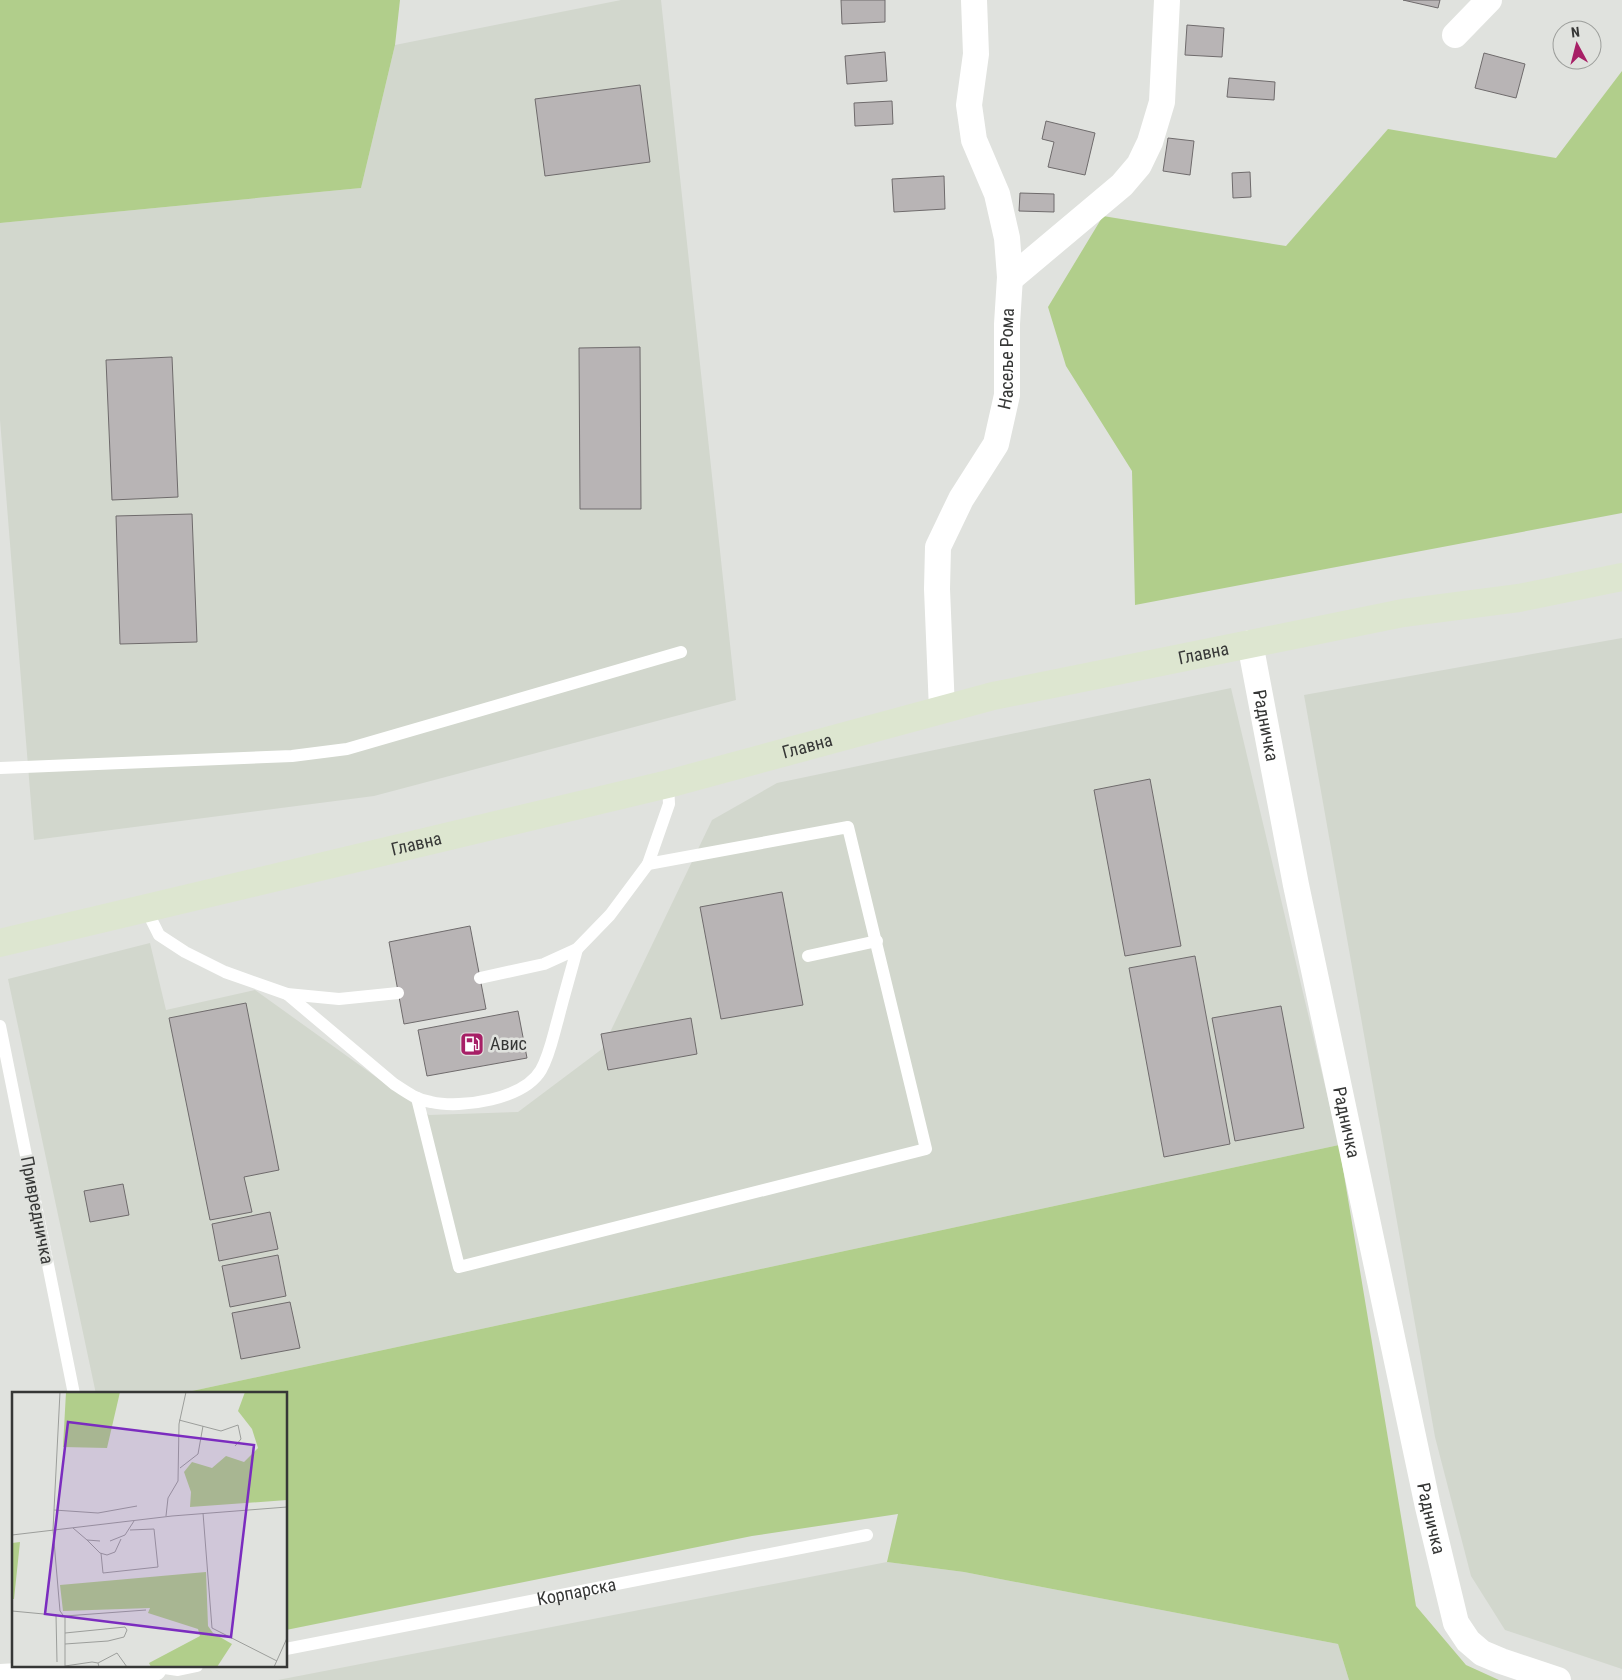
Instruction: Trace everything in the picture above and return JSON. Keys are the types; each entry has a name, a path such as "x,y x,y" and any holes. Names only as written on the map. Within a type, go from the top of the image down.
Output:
{"main road":[{"name":"Главна","path":"0,943 668,784 993,696 1403,614 1519,598 1622,577"}],"street":[{"name":"Насеље Рома","path":"942,710 937,589 938,547 961,499 996,444 1007,395 1007,324 1010,279 1006,238 997,194 974,140 969,105 976,54 974,0"},
{"path":"1010,279 1122,185 1139,165 1150,142 1162,102 1167,0"},
{"path":"1455,35 1489,0"},
{"name":"Радничка","path":"1250,644 1296,885 1426,1498 1456,1623 1468,1641 1482,1653 1558,1680"},
{"path":"0,1677 96,1676 166,1671"}],"lane":[{"path":"0,768 292,756 347,749 682,652"},
{"path":"480,978 544,964 577,948 610,915 648,864 670,804 668,784"},
{"path":"417,1098 459,1267 926,1149 848,827 648,864"},
{"path":"148,908 159,935 185,952 224,972 287,994 339,999 398,993"},
{"path":"808,956 877,941"},
{"path":"287,994 394,1084 417,1098 441,1104 474,1103 514,1091 529,1082 540,1070 548,1052 577,948"},
{"name":"Привредничка","path":"0,1026 74,1392"},
{"name":"Корпарска","path":"288,1649 868,1535"},
{"path":"166,1671 185,1668"}],"shaded area":[{"path":"621,0 661,0 736,700 374,796 34,840 0,420 0,223 361,188 395,45"},
{"path":"1622,638 1622,1669 1505,1630 1471,1576 1435,1437 1304,695"},
{"path":"1231,688 1339,1145 187,1392 96,1392 8,979 150,943 166,1010 255,990 429,1115 518,1112 602,1049 712,820 777,783"},
{"path":"887,1562 964,1572 1338,1644 1349,1680 278,1680"}],"green space":[{"path":"0,0 400,0 395,45 361,188 0,223"},
{"path":"1622,71 1622,513 1135,605 1132,471 1066,366 1048,307 1103,216 1286,246 1388,129 1556,158"},
{"path":"1339,1145 1416,1606 1466,1665 1499,1680 1349,1680 1338,1644 964,1572 887,1562 898,1514 752,1536 288,1630 288,1392 187,1392"}],"building":[{"path":"841,0 885,0 885,22 842,24"},
{"path":"1403,0 1440,0 1438,8"},
{"path":"1187,25 1224,28 1222,57 1185,55"},
{"path":"885,52 887,81 847,84 845,56"},
{"path":"1484,53 1525,64 1516,98 1475,88"},
{"path":"1229,78 1275,82 1274,100 1227,97"},
{"path":"640,85 650,162 545,176 535,99"},
{"path":"892,101 893,124 855,126 854,103"},
{"path":"1046,121 1095,133 1085,175 1048,167 1054,142 1042,139"},
{"path":"1168,138 1194,141 1190,175 1163,171"},
{"path":"1250,172 1251,197 1233,198 1232,173"},
{"path":"944,176 945,209 894,212 892,179"},
{"path":"1020,193 1054,194 1054,212 1019,211"},
{"path":"640,347 641,509 580,509 579,348"},
{"path":"172,357 178,497 112,500 106,360"},
{"path":"192,514 197,642 120,644 116,516"},
{"path":"1150,779 1181,946 1125,956 1094,790"},
{"path":"782,892 803,1005 721,1019 700,907"},
{"path":"470,926 486,1009 404,1024 389,942"},
{"path":"1195,956 1230,1144 1164,1157 1129,968"},
{"path":"246,1003 279,1170 244,1177 252,1212 210,1220 169,1018"},
{"path":"1281,1006 1304,1128 1235,1141 1212,1018"},
{"path":"518,1011 527,1058 427,1076 418,1030"},
{"path":"691,1018 697,1054 608,1070 601,1034"},
{"path":"123,1184 129,1215 90,1222 84,1191"},
{"path":"270,1212 278,1249 219,1261 212,1224"},
{"path":"278,1255 286,1296 230,1307 222,1266"},
{"path":"290,1302 300,1348 241,1359 232,1313"}],"place":[{"name":"Авис","path":"472,1044"}]}
